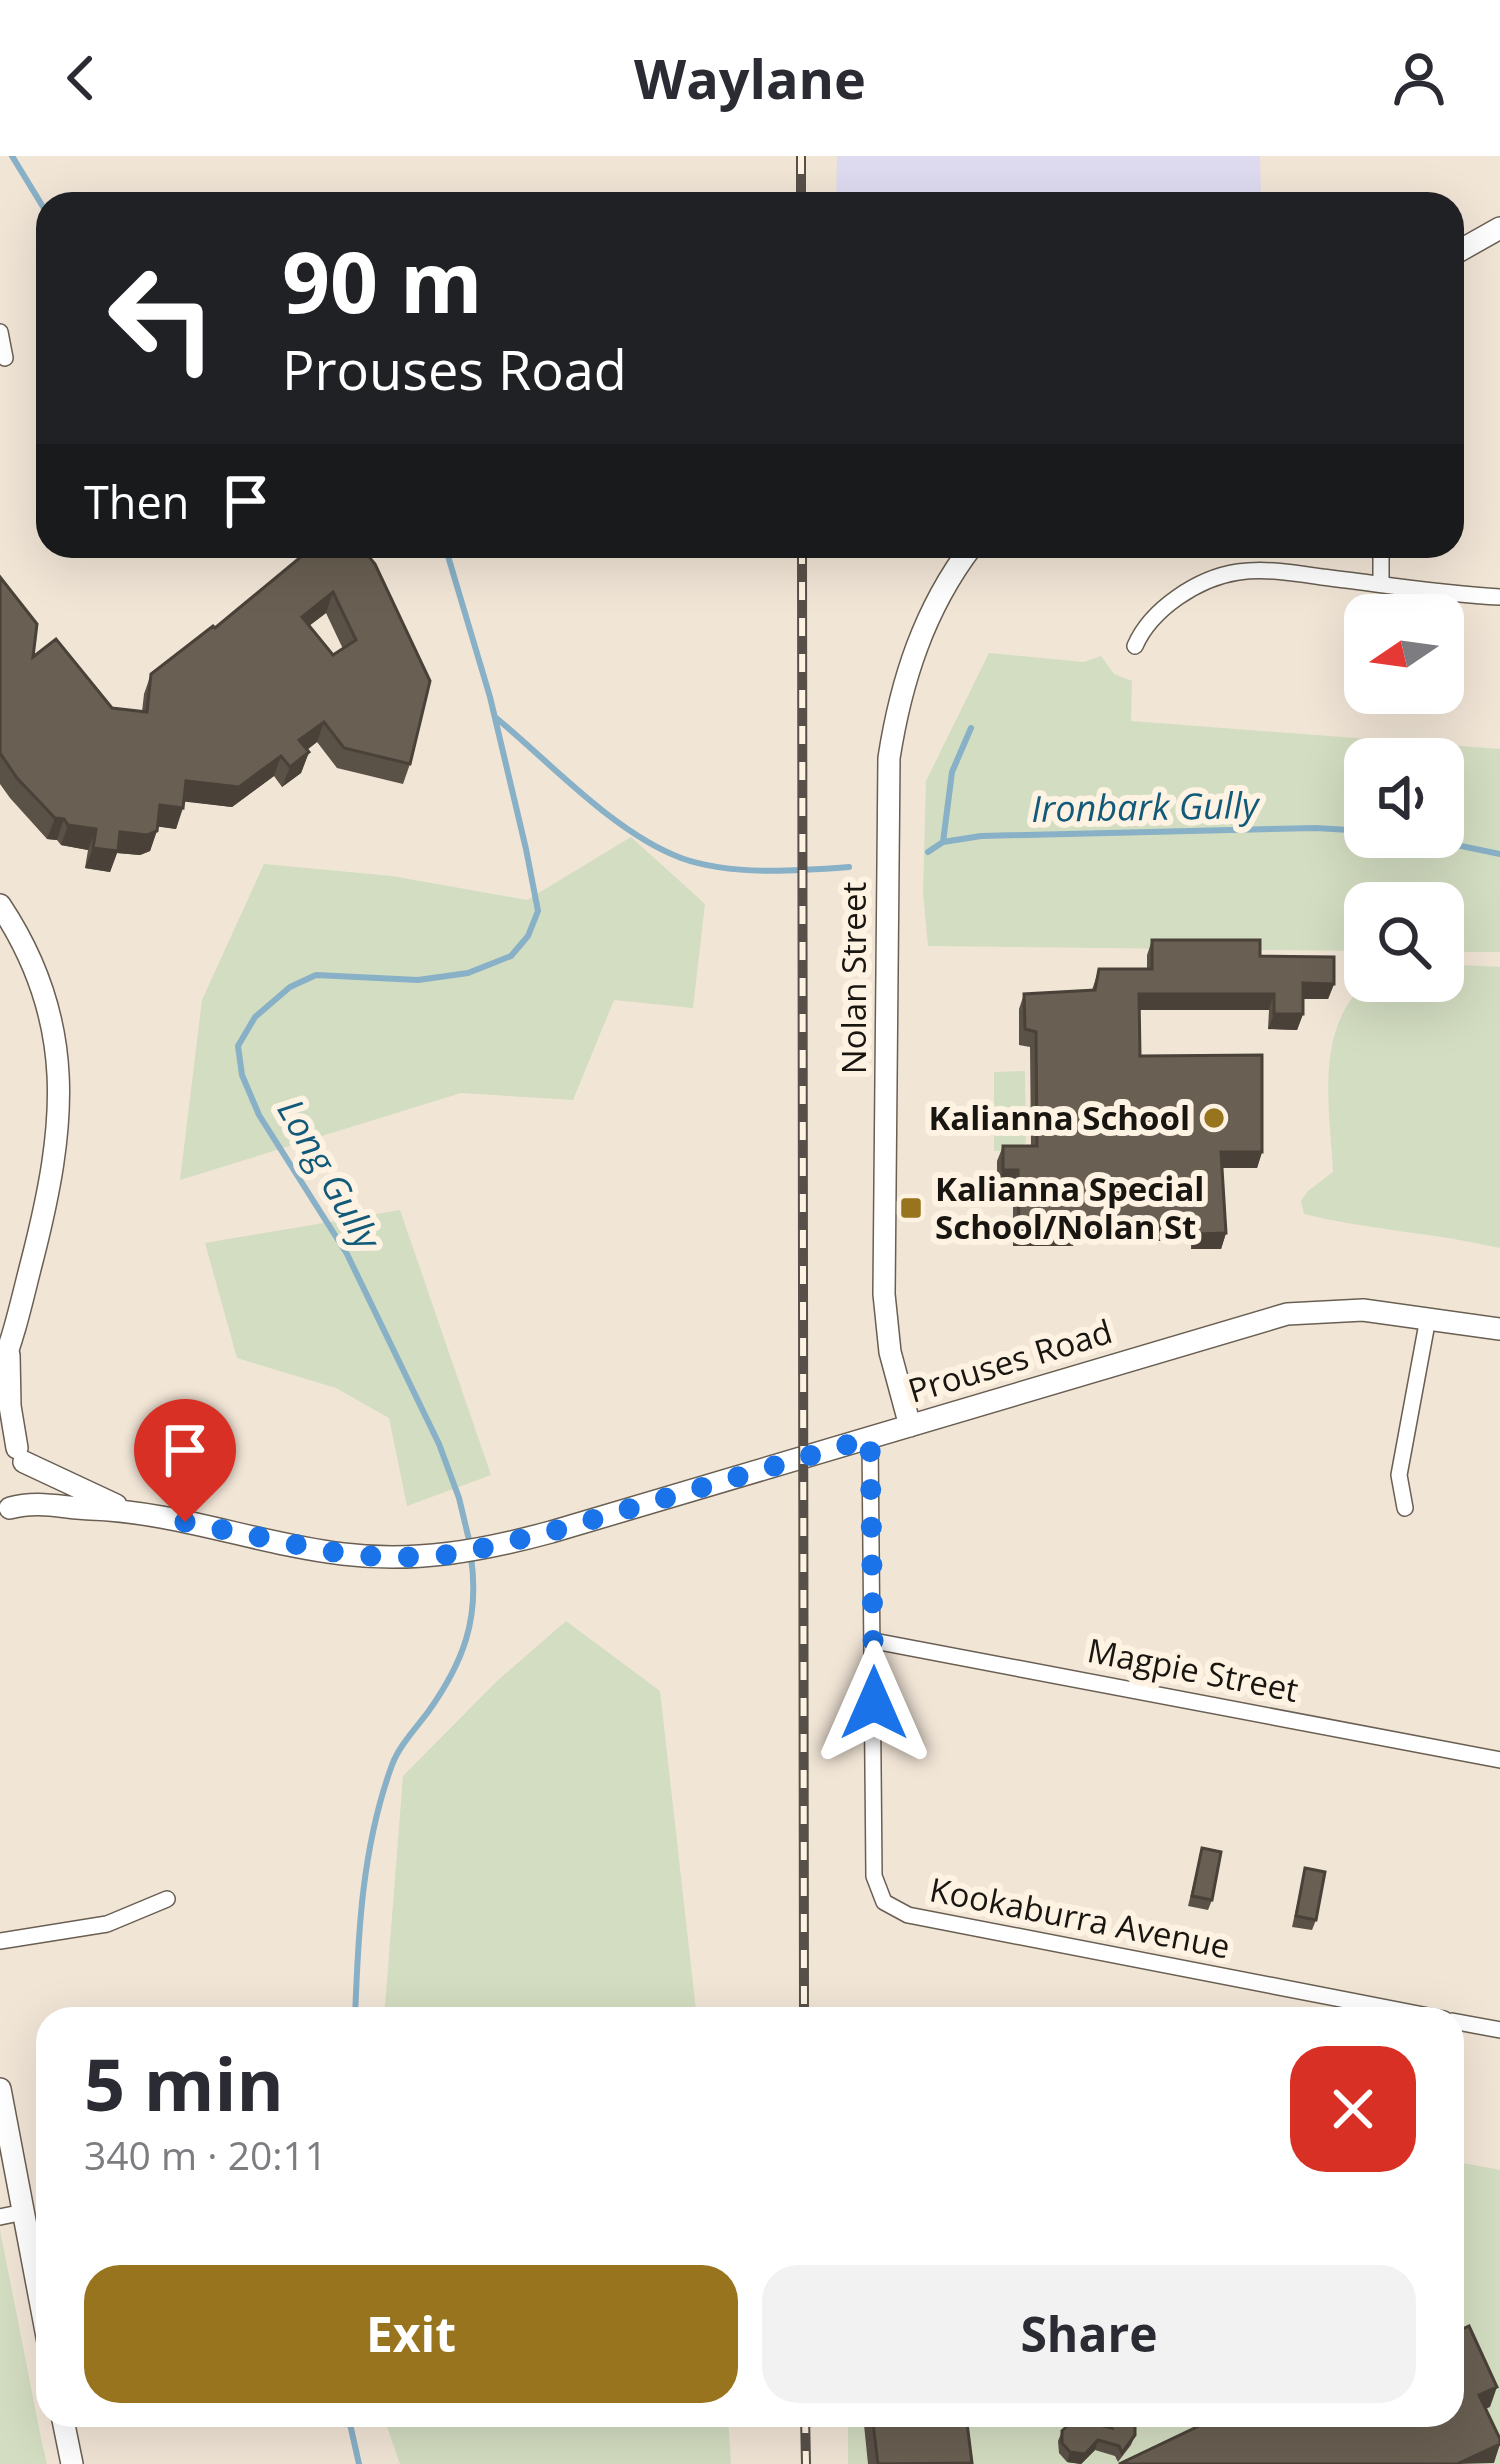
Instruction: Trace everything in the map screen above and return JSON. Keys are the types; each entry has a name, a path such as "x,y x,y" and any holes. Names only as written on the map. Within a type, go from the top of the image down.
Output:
{"street":[{"path":"1464,248 1500,228"},
{"path":"0,332 5,358"},
{"name":"Nolan Street","path":"910,1426 890,1352 884,1294 890,758 902,692 921,634 964,558"},
{"path":"1381,558 1381,584"},
{"path":"1135,646 1158,612 1228,574 1265,570 1500,597"},
{"path":"0,905 25,946 45,996 61,1084 51,1177 0,1371"},
{"name":"Prouses Road","path":"5,1511 41,1504 122,1508 339,1553 391,1558 458,1554 1297,1311 1363,1310 1500,1329"},
{"path":"1405,1508 1399,1475 1428,1318"},
{"path":"5,1511 25,1487 14,1449 9,1349"},
{"name":"Kookaburra Avenue","path":"870,1438 874,1876 880,1897 894,1911 1382,2007"},
{"name":"Prouses Road","path":"14,1449 122,1508"},
{"name":"Magpie Street","path":"874,1641 1500,1760"},
{"path":"0,1941 107,1924 166,1899"},
{"name":"Kookaburra Avenue","path":"1464,2023 1500,2030"},
{"path":"0,2089 36,2277"},
{"path":"0,2217 24,2212"},
{"path":"64,2427 72,2464"}],"shaded area":[{"path":"837,156 1260,156 1261,192 836,192"}],"green space":[{"path":"989,653 1084,662 1101,656 1114,674 1132,681 1131,721 1355,738 1344,738 1344,858 1464,858 1464,746 1500,749 1500,952 1464,952 1464,882 1344,882 1344,951 928,946 923,893 926,781"},
{"path":"631,837 705,904 693,1008 614,1000 573,1100 461,1093 180,1180 202,1000 264,864 392,876 527,900"},
{"path":"1464,965 1500,967 1500,1248 1304,1214 1301,1201 1333,1172 1329,1069 1339,1021 1350,1002 1464,1002"},
{"path":"1025,1071 1026,1143 1014,1151 994,1151 994,1072"},
{"path":"400,1210 491,1475 407,1506 389,1418 336,1388 237,1358 205,1243"},
{"path":"566,1621 660,1691 696,2007 385,2007 403,1776 497,1681"},
{"path":"1464,2163 1500,2170 1500,2464 848,2464 848,2427 1464,2427"},
{"path":"0,2230 47,2464 0,2464"},
{"path":"387,2427 729,2427 731,2464 400,2464"}],"building":[{"path":"300,558 370,558 430,681 410,764 344,748 324,722 299,740 309,752 290,767 281,756 239,787 186,781 183,808 160,805 157,831 147,835 120,832 118,851 93,848 96,829 55,818 0,753 0,577 37,624 33,657 56,639 112,708 147,712 151,674","holes":["333,592 356,640 333,655 302,617"]},
{"path":"1152,940 1260,940 1260,956 1334,957 1334,984 1303,983 1303,1014 1274,1014 1274,994 1139,994 1140,1056 1262,1055 1262,1152 1221,1152 1226,1233 1197,1234 1196,1226 1019,1231 1018,1170 1003,1170 1003,1146 1037,1146 1036,1032 1025,1029 1024,994 1095,990 1099,969 1152,969"},
{"path":"1202,1848 1221,1852 1212,1900 1192,1896"},
{"path":"1305,1868 1325,1872 1316,1920 1296,1916"},
{"path":"1469,2326 1497,2387 1479,2395 1500,2444 1457,2464 1119,2464 1197,2427 1464,2427 1464,2328"},
{"path":"873,2427 968,2427 972,2463 878,2464"},
{"path":"1066,2427 1135,2427 1122,2453 1119,2446 1098,2440 1085,2454 1070,2452 1062,2443"}],"waterway":[{"name":"Long Gully","path":"12,156 36,195"},
{"name":"Long Gully","path":"449,558 490,697 526,849 538,911 528,936 511,956 468,973 418,980 316,975 290,987 255,1017 238,1046 242,1075 259,1115 347,1254 439,1444 470,1544"},
{"name":"Ironbark Gully","path":"495,717 607,815 681,858 742,870 849,867"},
{"path":"943,842 952,772 971,728"},
{"name":"Ironbark Gully","path":"928,852 943,842 981,836 1344,830"},
{"name":"Ironbark Gully","path":"1464,847 1500,854"},
{"name":"Long Gully","path":"356,2007 360,1922 374,1827 395,1758 440,1694 466,1639 473,1600 471,1557"},
{"name":"Long Gully","path":"351,2427 359,2464"}],"railway":[{"path":"801,156 801,192"},
{"path":"802,558 804,2007"},
{"path":"805,2427 806,2464"}],"place":[{"name":"Kalianna School","path":"1214,1118"},
{"name":"Kalianna Special School/Nolan St","path":"911,1208"}],"route":[{"path":"185,1522 339,1553 435,1557 550,1532 870,1438 874,1703"}]}
